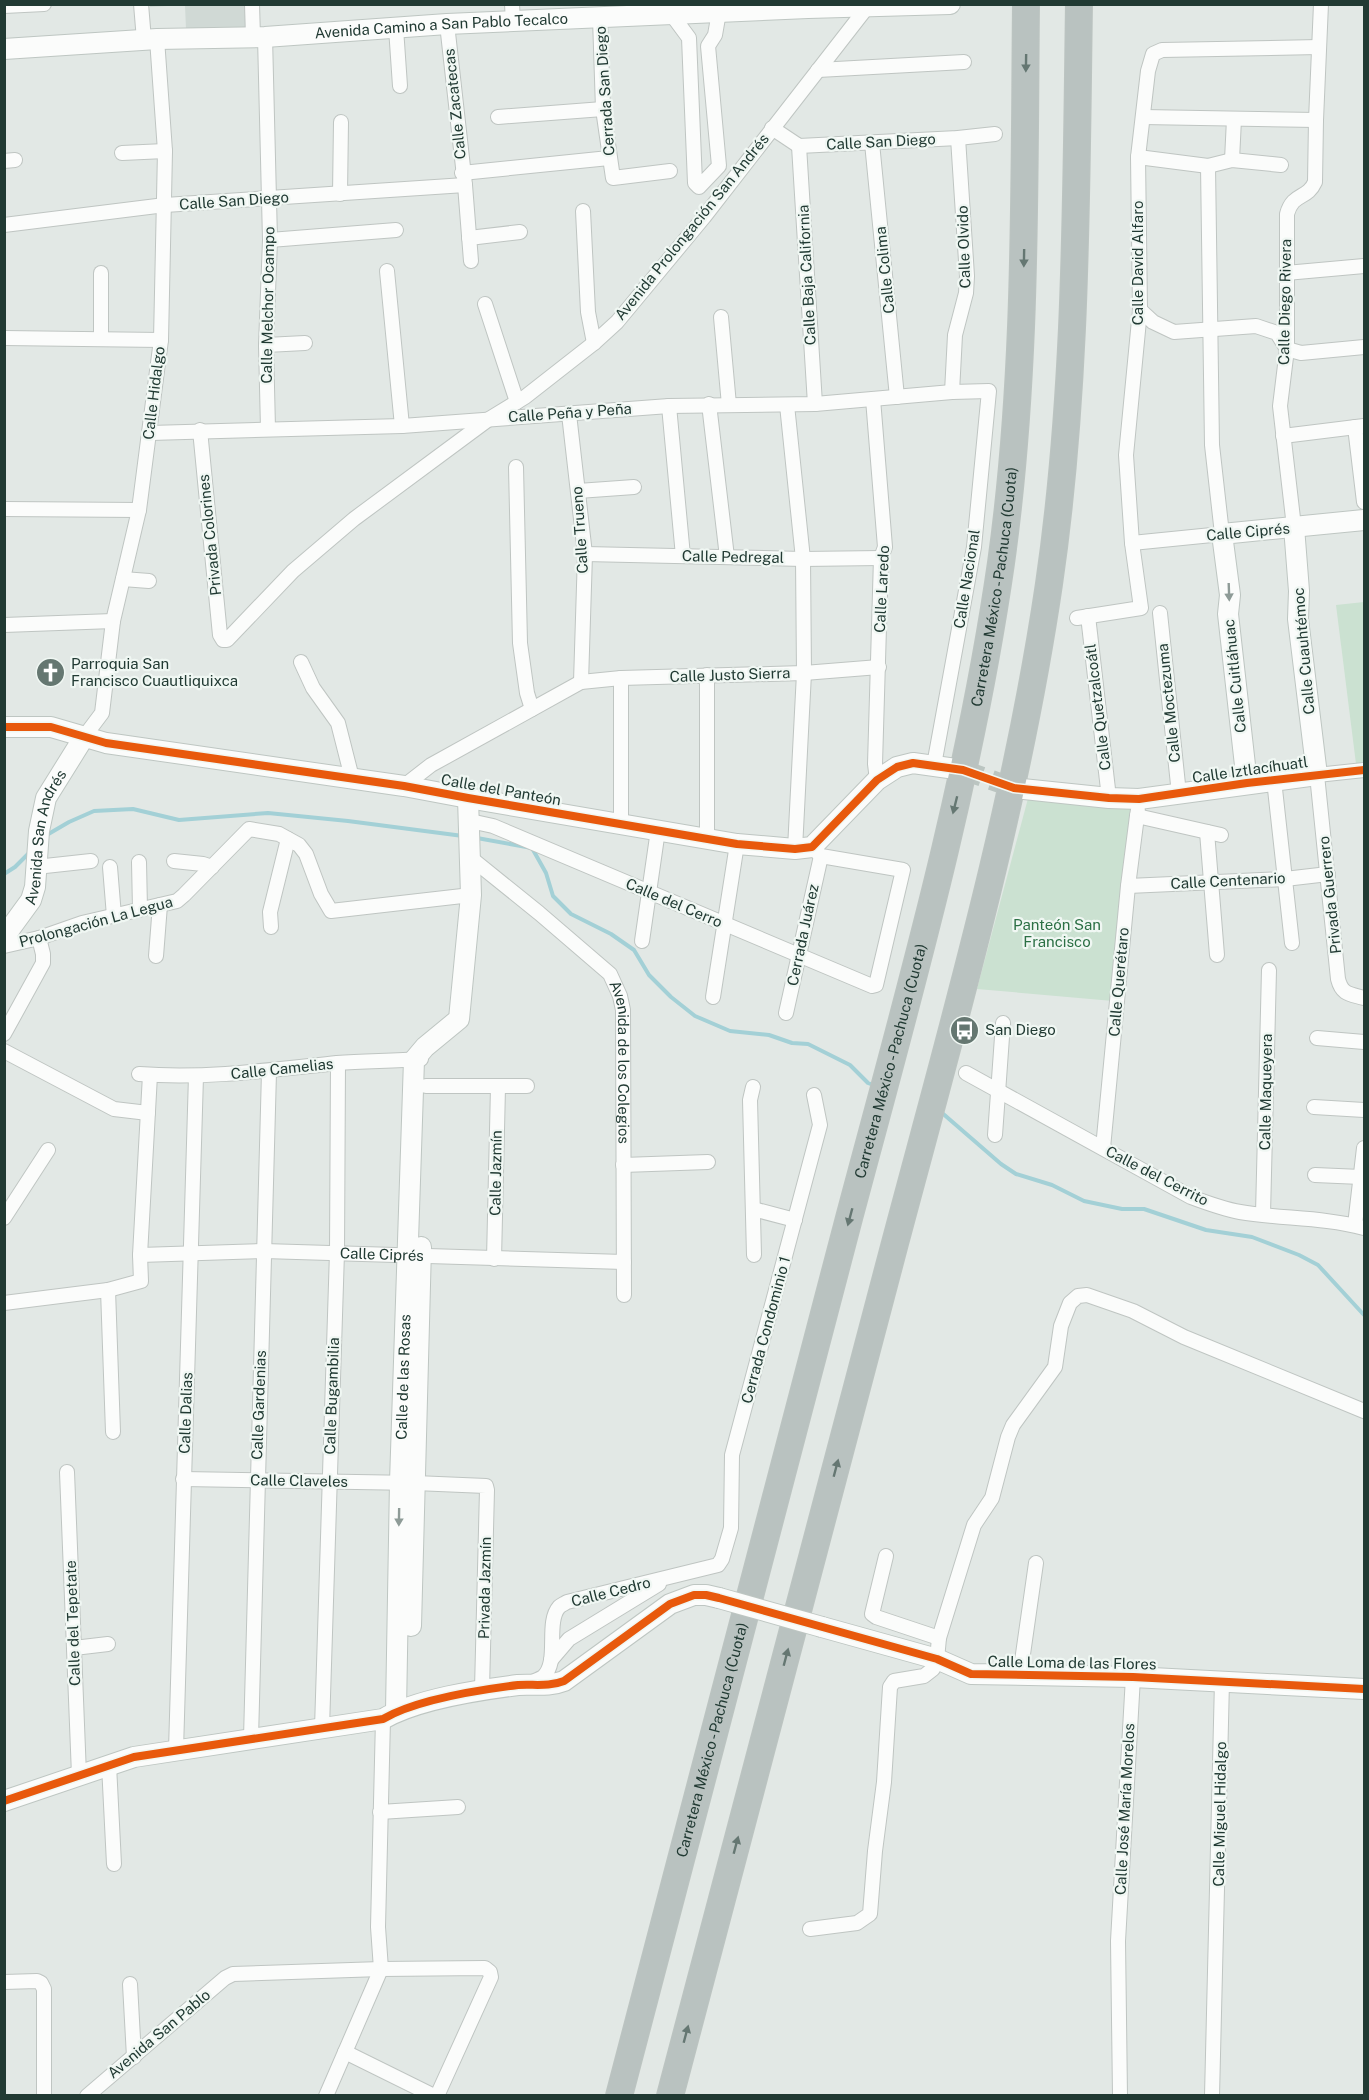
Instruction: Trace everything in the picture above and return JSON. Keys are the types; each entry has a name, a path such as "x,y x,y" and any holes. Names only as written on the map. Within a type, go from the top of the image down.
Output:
{"highway":[{"name":"Carretera México - Pachuca (Cuota)","path":"619,2096 908,995 969,746 990,635 1001,558 1012,474 1018,396 1024,265 1026,4"},
{"path":"670,2096 949,1038 1007,811 1027,720 1053,553 1067,408 1074,276 1079,4"}],"street":[{"path":"4,6 44,4"},
{"name":"Calle Hidalgo","path":"84,737 102,713 113,621 139,510 161,340 165,151 150,40 141,4"},
{"name":"Calle Melchor Ocampo","path":"252,4 259,37 269,198 270,240 266,345 268,429"},
{"name":"Avenida Camino a San Pablo Tecalco","path":"4,49 396,28 447,24 513,13 600,18 808,6 950,4"},
{"path":"1143,117 1316,120 1321,4"},
{"name":"Avenida Prolongación San Andrés","path":"223,640 227,640 293,572 354,519 489,419 517,402 594,343 617,322 704,217 868,6"},
{"path":"672,15 688,38 697,187 701,186 719,166 708,46 715,35 719,12"},
{"name":"Cerrada San Diego","path":"600,18 603,109 612,178 670,171"},
{"name":"Calle Zacatecas","path":"447,24 471,261"},
{"path":"396,28 400,86"},
{"path":"688,38 708,46"},
{"name":"Calle David Alfaro","path":"1082,617 1141,608 1132,543 1126,455 1140,310 1138,157 1148,71 1153,54 1162,50 1319,47"},
{"path":"818,70 964,62"},
{"path":"498,117 603,109"},
{"path":"1232,160 1234,119"},
{"name":"Calle Diego Rivera","path":"1283,436 1280,406 1287,349 1287,214 1289,204 1296,197 1312,189 1315,182 1316,120"},
{"path":"340,194 341,122"},
{"path":"772,128 799,146"},
{"name":"Calle San Diego","path":"799,146 995,134"},
{"name":"Calle Olvido","path":"952,392 955,335 966,293 967,276 958,138"},
{"name":"Calle Colima","path":"872,143 897,397"},
{"name":"Calle Baja California","path":"799,146 815,404"},
{"path":"122,153 165,151"},
{"path":"1138,157 1208,166 1232,160 1281,165"},
{"name":"Calle San Diego","path":"4,225 165,205 340,194 609,158"},
{"path":"1208,166 1212,445 1222,534"},
{"path":"583,211 588,312 594,343"},
{"path":"270,240 396,230"},
{"path":"469,238 520,232"},
{"path":"1286,273 1365,266"},
{"path":"387,271 402,426"},
{"path":"101,273 101,339"},
{"path":"485,304 517,402"},
{"path":"1140,310 1153,322 1174,332 1256,326 1276,333 1287,349 1301,353 1365,346"},
{"path":"721,317 729,405"},
{"path":"4,339 161,340"},
{"path":"266,345 305,343"},
{"name":"Calle Peña y Peña","path":"150,433 402,426 669,406 815,404 989,391"},
{"name":"Calle Nacional","path":"934,765 974,547 989,391"},
{"name":"Calle Laredo","path":"873,399 885,547 881,558 875,764 877,780"},
{"path":"709,404 727,557"},
{"name":"Cerrada Juárez","path":"786,1013 799,955 809,850 803,559 788,405"},
{"path":"669,406 683,556"},
{"name":"Calle Trueno","path":"569,414 585,554 581,682"},
{"path":"1294,527 1283,436 1360,426 1365,502"},
{"name":"Privada Colorines","path":"200,430 220,635 223,640"},
{"path":"516,466 520,643 527,693 532,709"},
{"path":"578,491 634,487"},
{"path":"4,510 139,510"},
{"name":"Calle Ciprés","path":"1132,543 1365,520"},
{"name":"Calle Cuauhtémoc","path":"1294,527 1299,591 1298,619 1317,775"},
{"name":"Calle Cuitláhuac","path":"1222,534 1230,595 1228,614 1247,783"},
{"name":"Calle Pedregal","path":"585,554 803,559 881,558"},
{"path":"123,579 149,581"},
{"name":"Calle Moctezuma","path":"1160,613 1179,794"},
{"name":"Calle Quetzalcoátl","path":"1082,617 1109,798"},
{"path":"4,625 113,621"},
{"path":"301,662 313,688 338,723 352,778"},
{"name":"Calle Justo Sierra","path":"581,682 621,678 804,673 879,667"},
{"path":"707,675 707,838"},
{"path":"621,678 621,824"},
{"path":"404,786 431,765 581,682"},
{"name":"Calle del Panteón","path":"4,727 51,727 106,743 404,786 737,844 809,850"},
{"name":"Avenida San Andrés","path":"4,937 31,900 39,831 46,798 84,737"},
{"path":"809,850 877,780 897,766 914,762 963,770"},
{"name":"Calle Iztlacíhuatl","path":"1014,788 1109,798 1138,807 1179,794 1247,783 1365,770"},
{"name":"Privada Guerrero","path":"1317,775 1341,988 1344,992 1365,998"},
{"path":"1274,780 1292,943"},
{"path":"426,1051 459,1019 471,895 468,798"},
{"path":"1138,807 1206,832 1221,835"},
{"name":"Calle Querétaro","path":"1103,1148 1128,886 1138,807"},
{"name":"Calle del Cerro","path":"471,838 493,826 725,925 872,986 876,985 903,870 809,850"},
{"name":"Prolongación La Legua","path":"4,946 39,938 82,923 177,901 249,829 279,834 299,845 306,854 321,894 331,911 471,895"},
{"path":"642,941 658,830"},
{"path":"1206,832 1217,955"},
{"name":"Avenida de los Colegios","path":"471,838 539,913 610,974 620,996 623,1010 624,1295"},
{"path":"271,927 270,912 288,839"},
{"path":"713,997 737,844"},
{"path":"36,861 91,861"},
{"path":"174,861 212,867"},
{"path":"139,862 140,909"},
{"path":"110,867 114,916"},
{"name":"Calle Centenario","path":"1128,886 1285,879 1328,874"},
{"path":"156,956 160,905"},
{"path":"4,1034 43,963 39,938"},
{"name":"Calle Maqueyera","path":"1263,1214 1269,970"},
{"path":"995,1135 1003,1023"},
{"path":"1317,1038 1365,1042"},
{"path":"4,1051 114,1109 148,1113 140,1255 141,1281 108,1290 4,1303"},
{"name":"Calle Camelias","path":"148,1113 144,1075 196,1076 269,1072 426,1051"},
{"name":"Calle de las Rosas","path":"414,1255 426,1086 426,1051"},
{"name":"Calle de las Rosas","path":"396,1712 407,1482 414,1255 426,1051"},
{"name":"Calle Bugambilia","path":"322,1728 337,1252 338,1063"},
{"name":"Calle Gardenias","path":"250,1738 269,1072"},
{"name":"Calle del Cerrito","path":"966,1073 1191,1197 1241,1213 1315,1219 1360,1227"},
{"name":"Calle Dalias","path":"176,1750 196,1076"},
{"path":"426,1086 527,1086"},
{"name":"Calle Jazmín","path":"494,1259 498,1087"},
{"path":"753,1087 750,1100 754,1255"},
{"name":"Cerrada Condominio 1","path":"718,1565 722,1559 730,1528 732,1455 820,1125 814,1095"},
{"path":"1314,1107 1365,1110"},
{"path":"1360,1227 1361,1177 1365,1148"},
{"path":"4,1218 48,1150"},
{"path":"623,1165 708,1162"},
{"path":"1315,1175 1361,1177"},
{"path":"753,1209 795,1220"},
{"name":"Calle Ciprés","path":"140,1255 264,1251 337,1252 624,1262"},
{"path":"108,1290 113,1432"},
{"path":"810,1929 857,1923 870,1914 884,1782 890,1687 894,1682 924,1676 933,1669 937,1659 939,1638 974,1525 992,1498 1013,1425 1055,1367 1061,1326 1070,1303 1078,1296 1087,1295 1133,1311 1184,1337 1365,1411"},
{"name":"Calle del Tepetate","path":"67,1472 79,1775"},
{"name":"Calle Claveles","path":"183,1479 407,1482 486,1486"},
{"name":"Privada Jazmín","path":"482,1689 486,1486"},
{"path":"886,1556 872,1614 939,1638"},
{"path":"1020,1675 1036,1563"},
{"name":"Calle Cedro","path":"551,1660 554,1619 559,1607 567,1602 718,1565"},
{"path":"525,1685 544,1676 551,1660 569,1640 671,1576"},
{"name":"Calle Loma de las Flores","path":"4,1801 134,1757 322,1728 396,1712 482,1689 554,1685 564,1681 670,1604 683,1598 706,1595 937,1659 971,1674 1133,1677 1365,1689"},
{"path":"74,1648 108,1644"},
{"name":"Calle José María Morelos","path":"1120,2096 1118,1941 1133,1677"},
{"name":"Calle Miguel Hidalgo","path":"1212,2096 1222,1681"},
{"path":"326,2096 381,1969 378,1927 380,1812 396,1712"},
{"path":"109,1765 114,1864"},
{"path":"380,1812 458,1808"},
{"path":"345,2052 435,2096 491,1977 490,1972 484,1968 381,1969"},
{"name":"Avenida San Pablo","path":"87,2096 232,1974 381,1969"},
{"path":"4,1982 37,1981 44,1989 44,2096"},
{"path":"130,1984 134,2057"}],"shaded area":[{"path":"150,5 185,5 150,7"},
{"path":"185,5 247,5 249,28 186,29"}],"green space":[{"path":"1364,602 1364,764 1356,764 1336,605"},
{"name":"Panteón San Francisco","path":"1030,791 1136,810 1113,1001 977,989"}],"waterway":[{"path":"45,836 94,811 133,809 179,820 268,813 463,836"},
{"path":"477,838 532,848 546,873 553,896 571,914 611,934 634,950 649,975 695,1016 730,1031 769,1035 792,1043 808,1044 850,1065 868,1083 876,1086"},
{"path":"4,874 29,853"},
{"path":"941,1112 1001,1164 1016,1174 1052,1185 1084,1201 1122,1209 1144,1209 1206,1230 1252,1237 1299,1255 1318,1265 1364,1315"}],"tunnel":[{"path":"963,770 1014,788"}],"cycle path":[{"path":"4,727 51,727 106,743 404,786 737,844 795,849 812,847 877,780 897,767 913,763 963,770 1014,788 1139,799 1247,783 1364,770"},
{"path":"4,1801 134,1757 383,1719 413,1706 467,1693 518,1685 558,1683 564,1681 670,1604 694,1595 719,1598 937,1659 971,1674 1133,1677 1364,1689"}],"place":[{"name":"Parroquia San Francisco Cuautliquixca","path":"50,673"},
{"name":"San Diego","path":"964,1030"}]}
